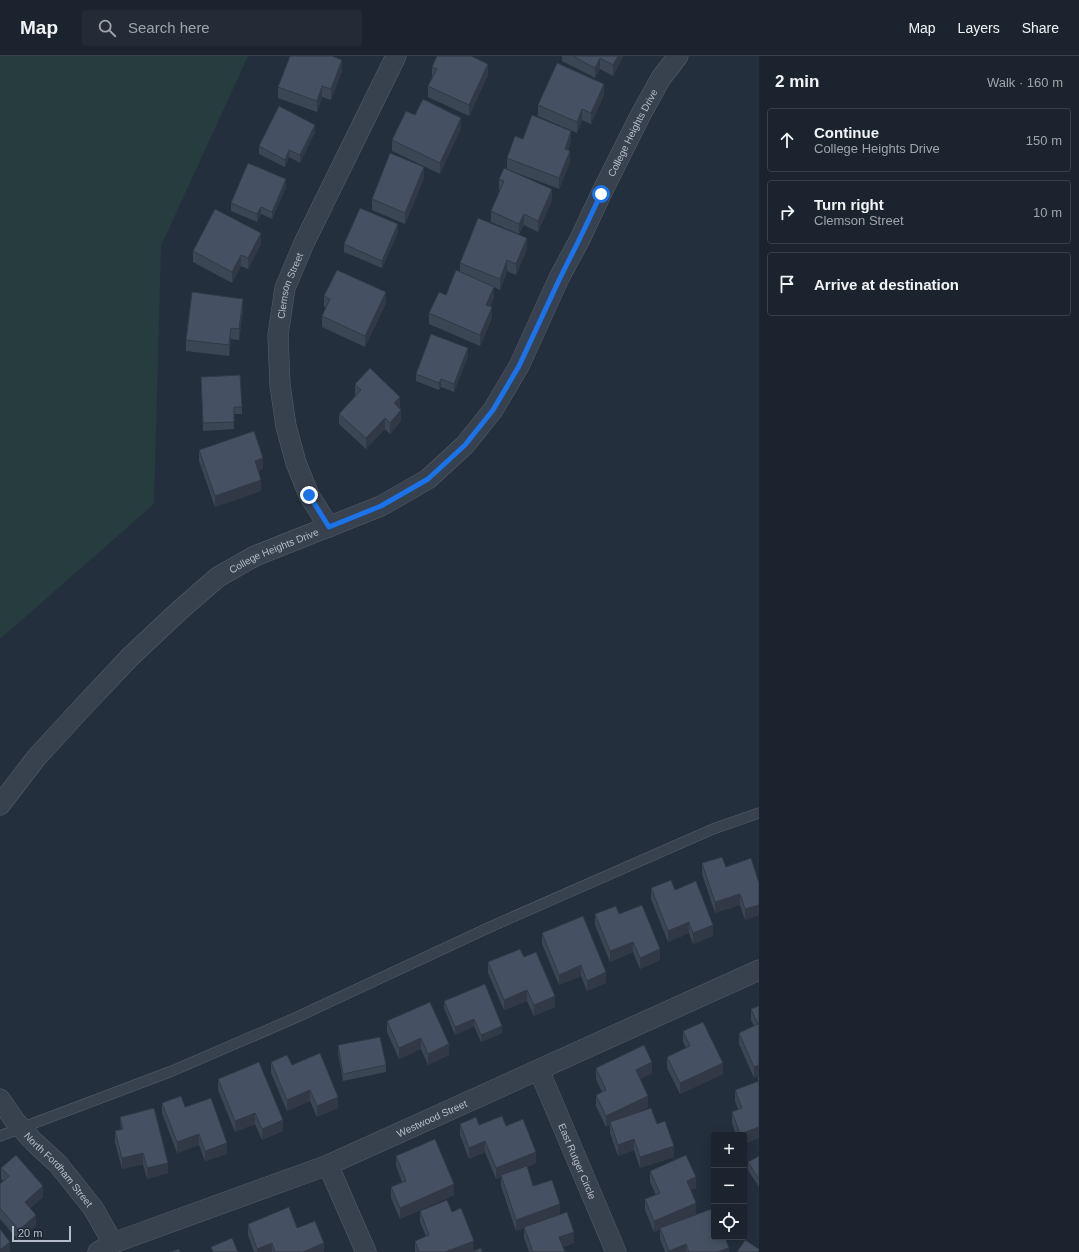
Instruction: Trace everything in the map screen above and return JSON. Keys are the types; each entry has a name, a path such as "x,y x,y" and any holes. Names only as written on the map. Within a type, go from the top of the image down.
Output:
{"street":[{"name":"Clemson Street","path":"329,527 309,495 296,463 286,426 280,385 278,335 286,288 302,250 396,56"},
{"name":"College Heights Drive","path":"0,805 36,758 130,657 185,605 218,578 255,556 381,506 428,479 465,445 493,410 519,366 560,278 640,116 661,78 678,56"},
{"name":"Westwood Street","path":"106,1248 328,1165 759,970"},
{"name":"East Rutger Circle","path":"539,1070 616,1252"},
{"name":"North Fordham Street","path":"0,1099 15,1121 58,1164 93,1208 106,1248"},
{"path":"328,1165 366,1252"}],"lane":[{"path":"0,1136 172,1071 295,1018 490,926 713,829 759,813"}],"green space":[{"path":"0,56 248,56 161,246 154,504 0,639"}],"building":[{"path":"290,56 332,56 342,60 331,89 322,86 317,101 278,87"},
{"path":"437,56 471,56 488,64 469,105 428,86 437,69 432,67"},
{"path":"573,56 618,56 613,65 600,58 595,68"},
{"path":"557,63 604,84 591,113 582,109 577,122 538,105"},
{"path":"423,99 461,118 440,163 392,140 406,111 415,115"},
{"path":"279,106 315,125 300,155 289,150 285,160 259,146"},
{"path":"532,115 571,131 565,149 570,151 559,178 507,158 515,136 523,139"},
{"path":"390,153 424,167 405,213 372,199"},
{"path":"248,163 286,179 272,212 261,207 257,214 231,203"},
{"path":"504,168 552,189 538,221 524,214 519,224 491,211 504,181 499,179"},
{"path":"360,208 398,224 382,261 344,244"},
{"path":"215,209 261,233 248,258 241,255 232,272 193,251"},
{"path":"478,218 527,238 516,264 507,260 500,279 460,263"},
{"path":"337,270 386,292 365,336 322,316 330,299 324,296"},
{"path":"456,270 494,287 486,305 492,307 480,335 429,313 439,292 446,295"},
{"path":"192,292 243,299 239,329 231,328 229,345 186,340"},
{"path":"431,334 468,348 454,384 441,379 439,383 416,374"},
{"path":"370,368 400,397 394,403 401,410 390,423 385,418 366,438 339,414 361,390 355,384"},
{"path":"240,375 242,407 234,407 234,422 203,423 201,377"},
{"path":"254,431 263,458 255,461 261,480 215,496 199,450"},
{"path":"722,857 726,867 751,858 759,883 759,905 745,909 740,894 715,902 702,863"},
{"path":"671,880 675,890 696,881 713,925 693,933 689,922 668,931 651,888"},
{"path":"642,905 660,949 640,958 633,942 610,951 595,914 616,906 619,914"},
{"path":"583,916 606,972 587,981 581,965 559,975 542,933"},
{"path":"520,949 524,957 536,952 555,996 534,1005 527,990 504,1000 488,962"},
{"path":"485,984 502,1026 481,1035 474,1019 455,1027 444,1001"},
{"path":"430,1002 449,1044 428,1054 421,1038 399,1048 387,1021"},
{"path":"759,1006 759,1065 754,1067 739,1033 758,1024 751,1009"},
{"path":"703,1022 723,1063 680,1083 667,1057 690,1046 683,1031"},
{"path":"380,1037 386,1065 343,1074 338,1045"},
{"path":"644,1045 652,1062 636,1070 648,1096 606,1116 596,1095 606,1090 596,1068"},
{"path":"320,1053 338,1097 317,1106 310,1090 287,1100 271,1062 287,1055 292,1065"},
{"path":"259,1062 283,1120 262,1129 255,1113 235,1121 218,1079"},
{"path":"759,1081 759,1127 745,1132 739,1132 732,1112 742,1108 735,1090"},
{"path":"181,1096 185,1107 211,1098 227,1143 205,1151 199,1134 177,1142 162,1103"},
{"path":"154,1108 168,1163 147,1168 143,1153 122,1158 115,1131 123,1129 120,1117"},
{"path":"651,1108 657,1124 665,1121 674,1146 640,1157 634,1139 618,1145 610,1122"},
{"path":"502,1116 506,1126 523,1119 536,1152 496,1168 485,1141 469,1148 460,1124 476,1117 479,1125"},
{"path":"435,1139 454,1184 400,1208 391,1187 406,1181 396,1156"},
{"path":"16,1155 43,1186 25,1202 36,1215 19,1230 0,1208 0,1184 9,1176 1,1168"},
{"path":"686,1155 696,1177 687,1181 696,1203 654,1221 645,1199 660,1193 650,1171"},
{"path":"759,1156 759,1179 748,1162"},
{"path":"527,1166 533,1186 552,1180 560,1204 516,1220 501,1175"},
{"path":"447,1200 452,1212 461,1208 474,1241 445,1252 419,1252 415,1241 429,1235 420,1211"},
{"path":"289,1207 297,1228 315,1221 324,1243 303,1252 275,1252 272,1243 257,1249 248,1224"},
{"path":"711,1209 711,1240 726,1240 729,1248 717,1252 689,1252 686,1244 669,1251 660,1228"},
{"path":"567,1212 574,1232 559,1237 565,1252 533,1252 524,1227"},
{"path":"0,1229 10,1242 0,1250"},
{"path":"232,1238 238,1252 213,1252 211,1247"},
{"path":"745,1240 759,1249 759,1252 737,1252"},
{"path":"481,1248 482,1252 472,1252"},
{"path":"179,1249 180,1252 169,1252"}],"route":[{"path":"309,495 329,527 381,506 428,479 465,445 493,410 519,366 601,194"}]}
